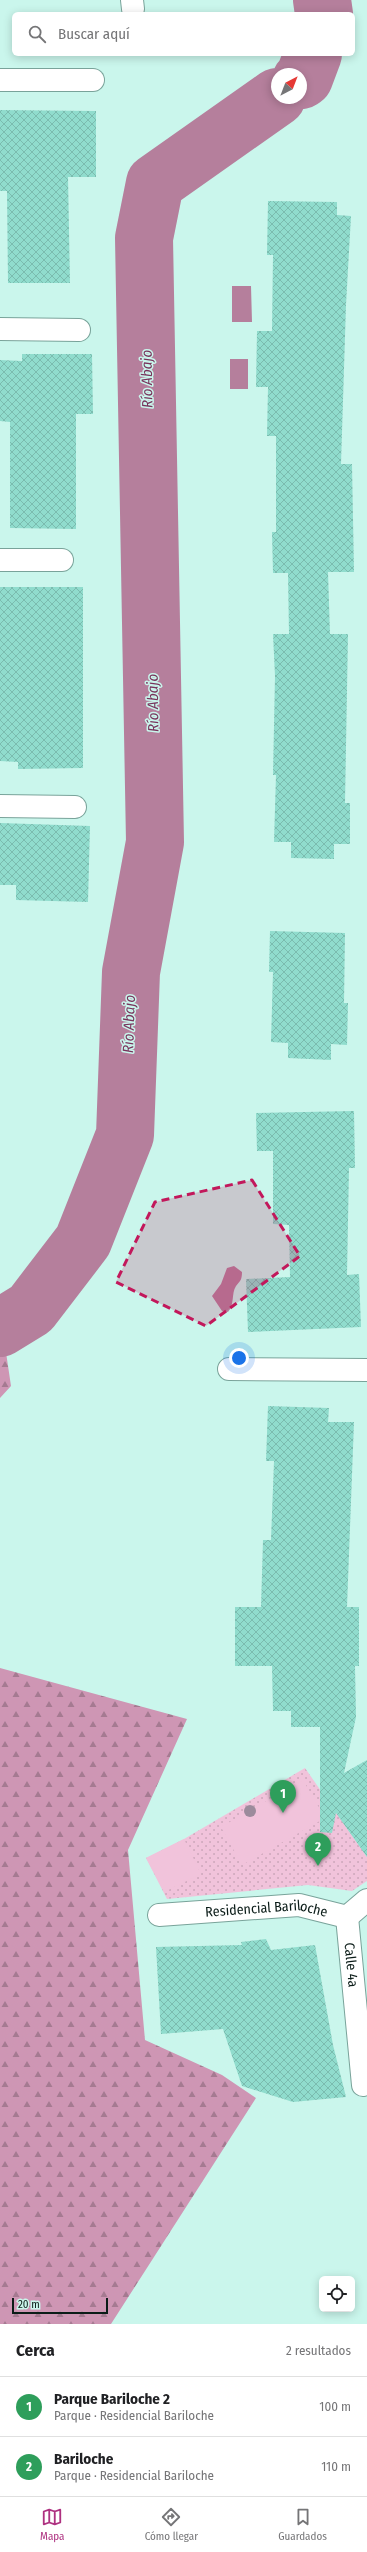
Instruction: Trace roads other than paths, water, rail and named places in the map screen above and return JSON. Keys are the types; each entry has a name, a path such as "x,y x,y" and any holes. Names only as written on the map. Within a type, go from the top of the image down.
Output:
{"street":[{"path":"0,80 93,80"},
{"path":"0,329 79,330"},
{"path":"0,560 62,560"},
{"path":"0,806 75,807"},
{"path":"229,1369 367,1370"},
{"name":"Residencial Bariloche","path":"159,1915 299,1905 346,1917 367,1900"},
{"name":"Calle 4a","path":"346,1917 363,2084"}],"waterway":[{"name":"Río Abajo","path":"322,0 324,12"},
{"name":"Río Abajo","path":"307,70 312,56"},
{"name":"Río Abajo","path":"0,1328 31,1309 83,1241 125,1135 131,972 155,842 144,238 155,183 271,101"}],"place":[{"name":"Parque Bariloche 2","path":"283,1813"},
{"name":"Bariloche","path":"318,1866"}]}
